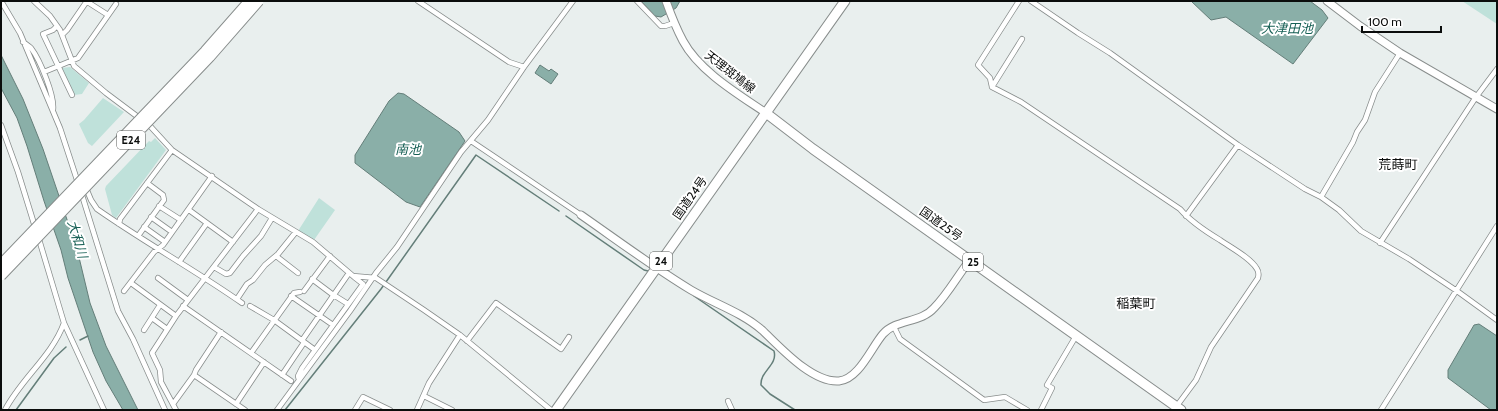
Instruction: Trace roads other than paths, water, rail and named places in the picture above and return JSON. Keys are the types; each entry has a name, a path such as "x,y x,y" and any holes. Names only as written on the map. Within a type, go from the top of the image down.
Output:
{"highway":[{"name":"E24","path":"1,264 205,51 248,1"},
{"name":"E24","path":"1,276 205,62 259,1"},
{"name":"国道24号","path":"556,410 845,1"},
{"name":"国道25号","path":"766,113 813,149 1177,409"}],"street":[{"path":"1,1 20,33 53,111 75,172 118,311 133,339 165,410"},
{"path":"34,1 50,16 57,26 74,66 106,93 150,126 172,150 258,209 312,242 363,284"},
{"path":"62,35 67,30 86,1 108,15"},
{"path":"418,1 509,62 524,67"},
{"path":"299,380 298,376 302,368 348,304 363,284 397,247 461,152 488,120 524,67 573,1"},
{"path":"637,1 661,26 666,26 673,19"},
{"name":"天理斑鳩線","path":"666,1 683,42 696,60 716,77 766,113"},
{"path":"1019,1 978,65 990,78 992,87 1028,106 1180,209 1186,216 1253,263 1259,273 1252,289 1212,347 1196,380 1177,409"},
{"path":"1031,1 1110,53 1238,145 1305,189 1321,197 1339,210 1361,231 1409,260 1497,320"},
{"path":"1327,1 1360,26 1400,53 1497,109"},
{"path":"44,72 78,58 116,4"},
{"path":"57,26 54,30 43,34 72,95"},
{"path":"992,87 1022,39"},
{"path":"24,42 30,47 44,72 53,101 53,111"},
{"path":"1321,197 1352,142 1356,132 1365,120 1375,92 1400,53"},
{"path":"1380,243 1476,96 1497,68"},
{"path":"1,125 18,172 64,323 104,410"},
{"path":"471,140 692,291 744,317 802,365 818,376 830,381 841,381 852,376 884,333 894,327 924,317 934,308 970,260"},
{"path":"1186,216 1238,145"},
{"path":"119,224 120,219 172,150"},
{"path":"75,172 82,178 91,200 97,209 242,303"},
{"path":"124,291 154,252 165,242 212,176"},
{"path":"138,236 164,200 163,195 147,183"},
{"path":"159,206 180,220"},
{"path":"176,410 162,382 160,370 152,354 183,306 258,209"},
{"path":"188,210 233,242"},
{"path":"151,217 172,232"},
{"path":"214,266 226,274 230,273 261,236 272,218"},
{"path":"179,262 207,223"},
{"path":"1381,410 1497,226"},
{"path":"144,227 165,242"},
{"path":"237,299 248,284 254,280 265,265 276,256 295,233"},
{"path":"276,256 298,273"},
{"path":"251,353 291,296 294,293 302,291 330,256"},
{"path":"351,274 371,277 382,282 460,335 551,410"},
{"path":"282,375 303,344 303,339 319,315 351,274"},
{"path":"277,410 350,311 371,277"},
{"path":"158,278 188,300"},
{"path":"312,279 348,304"},
{"path":"131,283 176,316"},
{"path":"291,296 333,325"},
{"path":"467,341 496,303 561,349 569,337"},
{"path":"144,330 160,305"},
{"path":"183,306 291,381"},
{"path":"250,306 274,320 315,350"},
{"path":"152,318 167,329"},
{"path":"5,410 49,351 64,323"},
{"path":"894,327 900,339 984,400 1005,398 1027,410"},
{"path":"173,404 194,375 221,332"},
{"path":"417,410 424,396 428,383 460,335"},
{"path":"1041,410 1052,388 1047,385 1076,336"},
{"path":"236,404 264,362"},
{"path":"194,375 245,410"},
{"path":"424,396 452,410"},
{"path":"355,410 363,397 390,410"},
{"path":"728,402 732,410"}],"water":[{"path":"641,1 680,1 676,8 661,17 655,16"},
{"name":"大津田池","path":"1191,1 1310,1 1322,10 1328,18 1293,64 1226,17 1211,20"},
{"path":"1,55 23,99 43,149 77,249 90,303 106,346 138,410 123,410 106,381 93,352 68,278 61,250 27,146 17,118 1,88"},
{"path":"540,65 549,71 551,69 558,74 551,84 535,73"},
{"name":"南池","path":"398,93 404,94 459,132 465,141 420,207 406,202 355,163 355,155 389,101"},
{"path":"1479,324 1497,336 1497,410 1491,410 1448,378 1448,370 1474,325"}],"waterway":[{"path":"285,410 381,289 476,155 559,211"},
{"path":"566,216 644,270 648,271"},
{"path":"694,296 774,351 774,360 763,376 761,385 770,394 795,410"},
{"path":"80,340 88,336"},
{"path":"16,410 54,358 66,347"}],"district":[{"name":"荒蒔町","path":"1398,164"},
{"name":"稲葉町","path":"1136,303"}],"water label":[{"name":"大和川","path":"78,239"}]}
